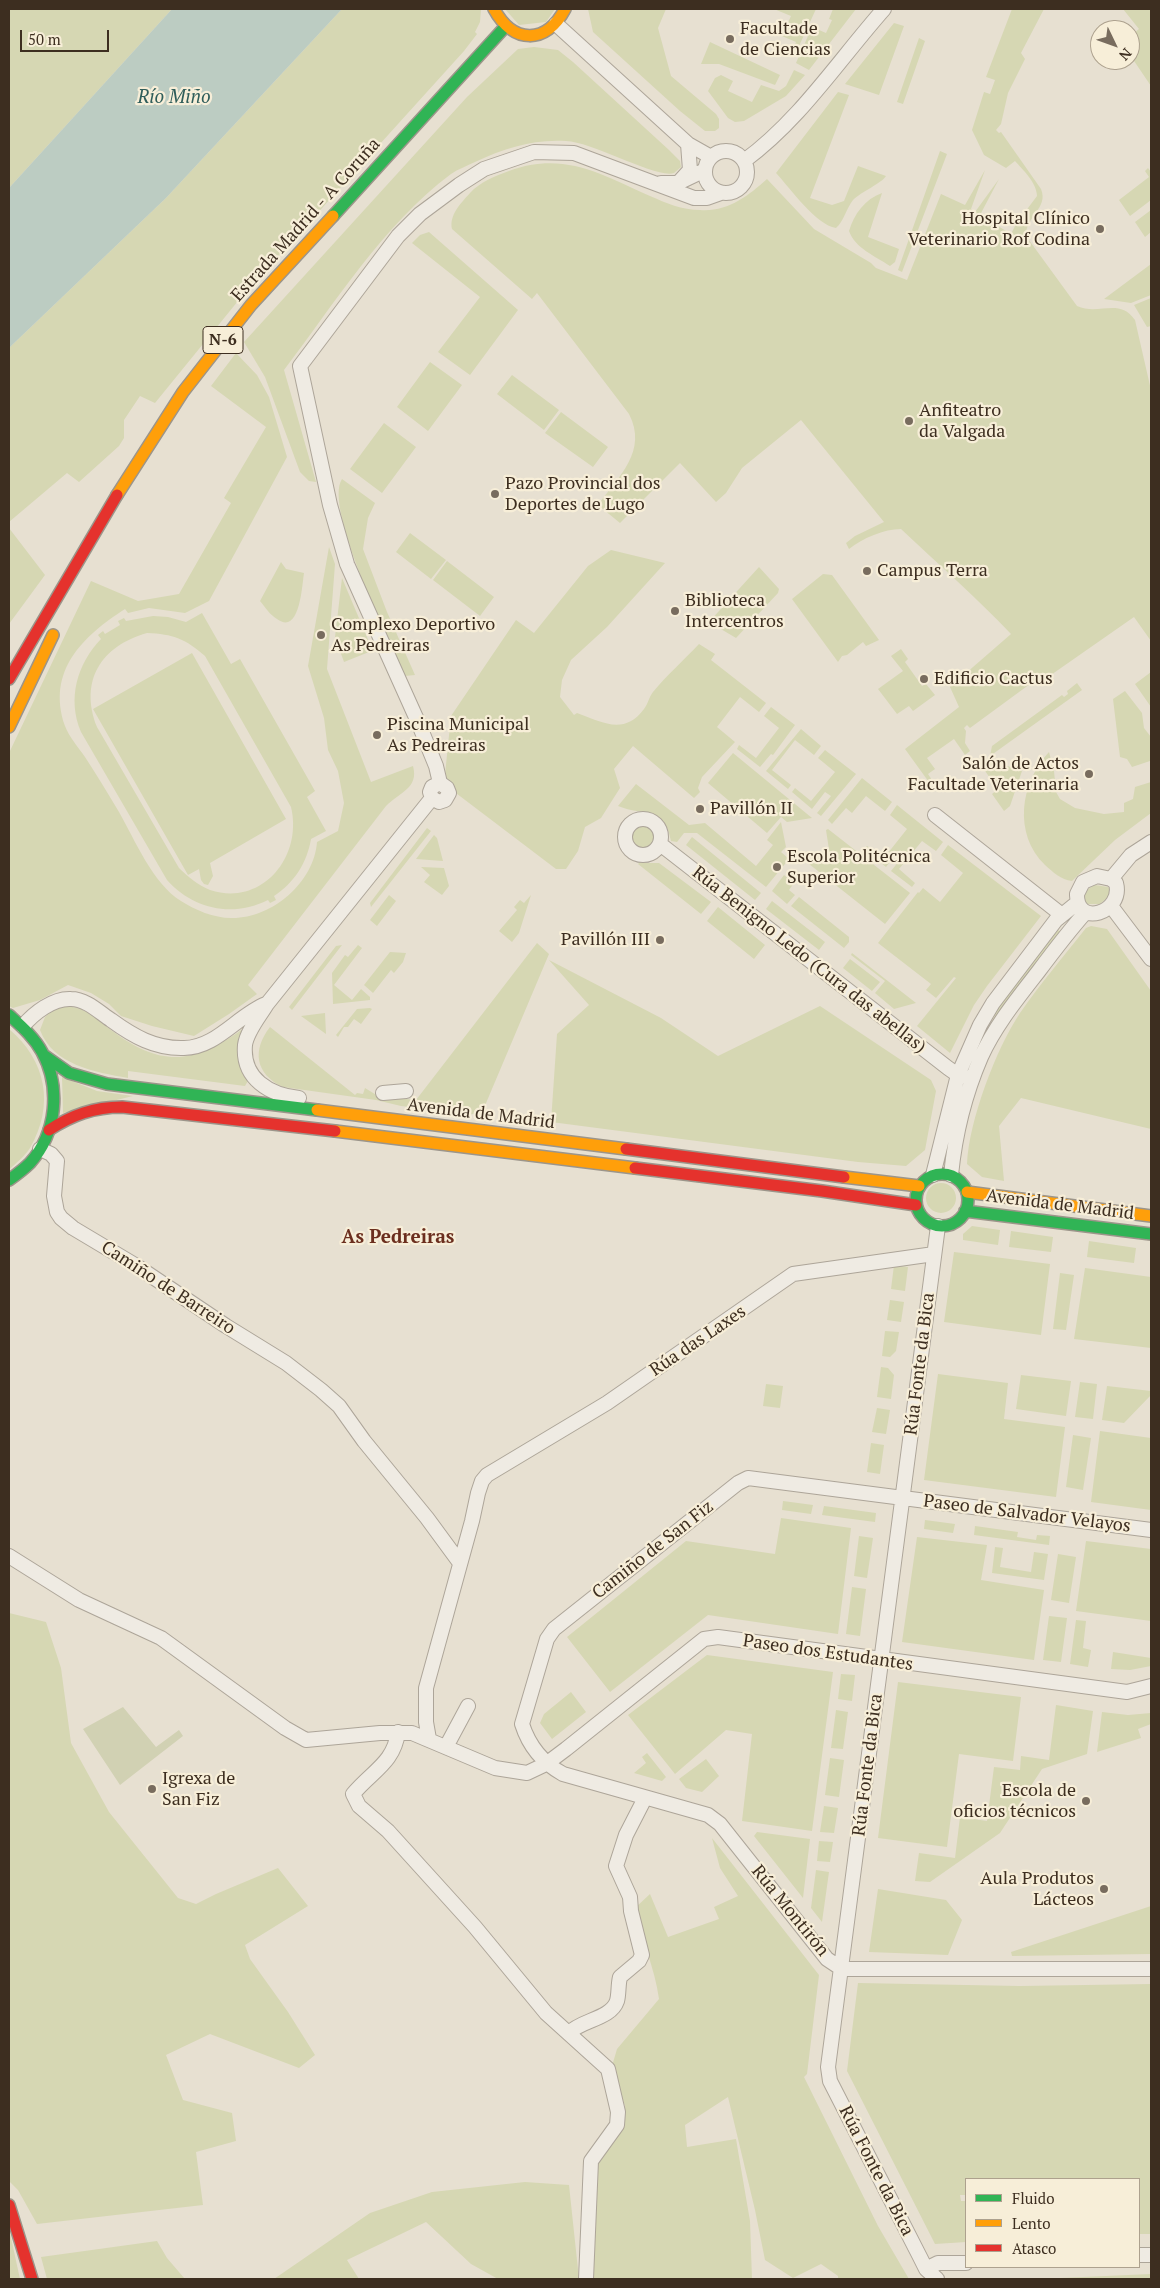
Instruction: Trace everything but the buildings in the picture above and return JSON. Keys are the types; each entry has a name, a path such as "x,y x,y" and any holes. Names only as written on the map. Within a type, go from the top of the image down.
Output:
{"main road":[{"path":"494,9 505,27 522,35 531,36 549,30 556,24 565,9"},
{"name":"Estrada Madrid - A Coruña","path":"9,679 132,470 171,409 232,329 505,27"},
{"path":"69,600 88,561 88,545"},
{"path":"14,646 49,611"},
{"path":"9,727 56,628"},
{"path":"9,1015 23,1026 39,1045 45,1056 53,1080 54,1106 49,1130 40,1149 27,1165 9,1180"},
{"name":"Avenida de Madrid","path":"45,1056 69,1073 108,1084 919,1186"},
{"name":"Avenida de Madrid","path":"49,1130 77,1113 93,1108 135,1107 822,1191 916,1205"},
{"path":"933,1174 951,1175 962,1184 967,1192 968,1201 965,1211 956,1222 946,1226 938,1226 928,1222 920,1215 916,1205 916,1194 919,1186 933,1174"},
{"name":"Avenida de Madrid","path":"967,1192 1151,1216"},
{"name":"Avenida de Madrid","path":"965,1211 1151,1234"},
{"path":"9,2205 32,2279"}],"street":[{"path":"744,161 763,148 792,120 884,9"},
{"path":"556,24 688,144 711,158"},
{"path":"678,183 690,170 688,144"},
{"path":"402,1122 355,1106 283,1097 267,1090 252,1076 247,1064 245,1044 252,1027 267,1004 432,798 431,790 434,785 440,783 436,766 418,722 347,564 330,505 300,366 398,236 420,214 484,169 534,152 574,153 694,198 707,198 721,193 734,192 745,182 747,175 744,161 740,156 727,151 716,154 711,158 705,170 706,180 712,188 721,193"},
{"path":"652,183 678,183 705,170"},
{"path":"935,815 1062,915"},
{"path":"1111,879 1132,855 1151,842"},
{"name":"Rúa Benigno Ledo (Cura das abellas)","path":"660,844 958,1075"},
{"path":"933,1174 958,1075 968,1050 993,1003 1062,915 1081,908 1101,912 1111,906 1118,896 1116,883 1111,879 1098,876 1083,882 1076,894 1081,908"},
{"path":"1111,906 1151,959"},
{"path":"951,1175 954,1150 972,1079 982,1056 1004,1017 1081,908"},
{"path":"23,1026 34,1013 60,1001 72,998 89,1004 113,1022 148,1043 163,1048 186,1048 210,1041 255,1009 267,1004"},
{"path":"958,1075 972,1079"},
{"path":"383,1093 406,1091"},
{"name":"Camiño de Barreiro","path":"40,1149 51,1154 58,1162 55,1205 61,1218 72,1228 136,1265 226,1326 286,1363 339,1406 460,1564"},
{"name":"Rúa Fonte da Bica","path":"937,2279 926,2268 830,2081 828,2066 938,1226"},
{"name":"Rúa das Laxes","path":"460,1564 482,1482 496,1468 607,1403 793,1274 934,1254"},
{"name":"Camiño de San Fiz","path":"546,1764 525,1736 522,1724 547,1638 554,1629 738,1483 748,1478 758,1478 902,1499"},
{"name":"Paseo de Salvador Velayos","path":"902,1499 1151,1530"},
{"name":"Paseo dos Estudantes","path":"9,1556 79,1600 161,1638 284,1728 306,1740 398,1732 412,1733 495,1768 527,1773 546,1764 704,1639 718,1637 1127,1692 1151,1686"},
{"path":"430,1739 426,1722 426,1688 460,1564"},
{"path":"446,1747 468,1706"},
{"path":"398,1732 396,1746 392,1755 353,1794 356,1802 388,1831 475,1926 546,2013 608,2069 618,2112 617,2125 591,2161 586,2279"},
{"name":"Rúa Montirón","path":"546,1764 563,1774 708,1815 720,1824 827,1958 842,1969 1151,1969"},
{"path":"569,2033 574,2028 609,2010 617,2002 620,1977 639,1962 642,1956 631,1911 630,1897 616,1866 626,1835 645,1798"},
{"path":"926,2268 938,2263 965,2262"}],"green space":[{"path":"9,9 172,9 9,188"},
{"path":"342,9 481,9 480,22 475,32 477,34 464,51 238,301 155,403 140,396 124,420 124,438 119,446 79,482 67,473 9,522 9,348 166,198"},
{"path":"505,9 555,9 546,22 519,25"},
{"path":"588,9 666,9 658,28 671,76 716,114 719,119 719,128 715,131 705,131 680,111 593,32"},
{"path":"774,9 816,9 799,46 795,44 796,42 782,36 791,16"},
{"path":"833,9 856,9 809,70 796,63 812,27 826,33 832,20 829,19"},
{"path":"1012,9 1044,9 1021,53 1025,59 1008,93 1001,124 996,130 999,133 1001,132 1041,189 1043,196 1040,207 1029,223 1026,236 1077,306 1085,309 1115,308 1129,313 1135,320 1151,390 1151,641 1134,617 1048,677 1045,673 970,728 967,725 964,728 966,731 965,743 970,751 965,755 954,739 927,758 935,769 928,774 934,783 931,785 905,749 959,707 950,687 1011,634 901,529 874,535 849,549 846,543 855,536 884,522 801,420 742,468 726,493 716,502 680,463 620,523 598,505 622,473 633,451 635,440 634,427 629,414 537,293 532,299 452,229 452,219 460,205 478,186 498,175 529,165 565,164 581,168 615,180 668,204 693,210 710,210 728,206 745,197 767,179 814,229 871,263 876,268 907,280 941,194 965,205 985,170 971,209 975,212 999,179 980,215 1011,234 1016,224 1037,196 1035,186 1015,161 1006,168 984,155 972,130 984,92 990,94 995,80 986,77"},
{"path":"1123,9 1151,9 1151,86 1140,70 1140,20 1132,20"},
{"path":"894,23 904,26 879,95 845,84"},
{"path":"919,38 925,41 903,104 897,102"},
{"path":"710,42 780,75 775,85 719,64 701,64"},
{"path":"534,47 558,50 573,62 669,150 680,161 681,167 674,173 654,171 578,143 542,141 508,149 486,157 451,174 426,194 403,217 361,266 284,370 316,482 309,481 300,472 265,377 244,342 467,97 518,49"},
{"path":"794,70 805,75 786,96 744,121 735,122 728,118 708,91 715,78 721,75 733,81 728,91 752,102 761,85 779,91 786,86"},
{"path":"838,92 849,95 810,198 832,205 844,201 858,166 886,176 853,200 836,228 820,220 812,213 776,173"},
{"path":"940,151 947,154 902,272 898,270"},
{"path":"1148,168 1151,172 1151,200 1130,216 1119,200 1149,177 1145,171"},
{"path":"882,193 868,237 899,249 895,262 890,266 861,247 849,231 854,219 865,203"},
{"path":"1151,210 1151,232 1145,237 1135,222"},
{"path":"429,232 518,310 470,375 438,352 480,297 412,243 420,235"},
{"path":"1151,264 1151,295 1131,303 1104,299"},
{"path":"1151,298 1151,326 1147,327 1134,305"},
{"path":"236,353 257,375 269,397 287,457 209,601 185,613 149,608 128,613 125,609 95,631 83,643 72,657 60,688 60,706 65,726 119,812 153,873 171,893 198,910 225,918 246,917 275,905 288,896 308,871 314,857 317,842 338,831 344,803 338,771 328,750 324,718 308,666 329,547 335,564 327,669 371,782 413,766 413,780 407,789 386,806 248,985 257,994 194,1036 121,1016 109,1004 91,993 68,985 40,1000 13,1008 9,1006 9,753 91,581 138,601 179,594 231,503 224,498 266,427 211,386"},
{"path":"430,362 462,385 428,431 397,407"},
{"path":"512,375 559,410 544,430 497,394"},
{"path":"561,412 608,447 593,467 545,433"},
{"path":"384,423 416,447 382,493 350,469"},
{"path":"342,479 375,503 368,518 363,549 387,612 415,675 405,676 373,607 361,576 342,517 339,494"},
{"path":"9,528 45,575 9,624"},
{"path":"410,533 446,560 431,579 396,552"},
{"path":"611,550 665,563 607,627 571,660 562,680 560,697 574,715 577,713 604,723 621,725 629,722 644,709 653,692 699,644 715,654 711,660 766,703 759,712 740,697 717,727 735,742 702,777 698,788 700,792 694,798 633,746 614,769 620,788 601,818 585,827 578,851 566,869 556,869 444,784 451,716 516,620 534,633 588,566"},
{"path":"447,561 494,597 480,616 433,580"},
{"path":"281,562 286,569 304,573 301,597 295,615 291,621 285,622 272,615 260,601"},
{"path":"759,567 779,589 778,593 736,638 709,622"},
{"path":"823,574 832,575 879,640 866,646 863,642 847,655 842,656 838,662 792,599"},
{"path":"342,578 372,649 344,662 335,637"},
{"path":"202,613 231,664 240,659 315,791 307,797 326,831 311,839 303,864 298,872 288,885 274,896 276,900 270,903 268,900 241,909 214,908 201,904 177,890 167,880 81,732 77,720 75,695 77,682 86,659 101,639 98,635 103,631 105,634 120,625 118,621 124,618 126,621 153,616 168,617 186,622","holes":["147,633 179,638 192,645 205,656 291,807 293,826 291,843 284,860 274,874 262,884 246,891 229,893 210,890 201,886 179,868 97,727 92,710 91,695 93,680 98,668 106,656 117,647"]},
{"path":"901,649 908,659 905,662 922,686 926,684 935,695 913,711 909,706 897,714 878,689 903,671 891,656"},
{"path":"192,653 286,819 210,863 213,876 208,885 204,884 201,880 199,869 188,875 93,709"},
{"path":"1151,672 1151,707 1135,684"},
{"path":"1077,683 1082,690 990,756 992,746 1062,695 1064,697 1068,694 1067,691"},
{"path":"1125,691 1142,713 1144,728 1151,737 1150,761 1132,767 1127,759 1120,757 1113,699"},
{"path":"771,707 795,725 773,755 771,754 760,767 737,749 739,745 756,758 779,728 764,716"},
{"path":"801,729 821,746 814,755 795,740 772,770 791,785 788,789 766,771"},
{"path":"825,750 856,774 821,816 817,813 831,796 825,792 812,809 792,792 795,788 811,801 835,772 818,758"},
{"path":"1049,752 1054,771 1056,792 1060,799 1075,808 1104,814 1124,812 1124,803 1133,799 1135,787 1151,782 1151,813 1115,840 1072,881 1054,873 1035,853 1028,839 1025,824 1024,809 1032,778 1039,764"},
{"path":"733,753 812,818 787,822 781,817 767,833 708,783"},
{"path":"987,759 1022,771 1010,806 1004,811 992,794 998,789 980,764"},
{"path":"862,778 892,802 885,811 866,796 852,813 846,808 832,824 828,820"},
{"path":"636,784 689,825 705,823 756,866 773,845 767,840 781,822 786,847 781,852 789,859 766,887 697,833 684,833 677,842 671,841 664,821 658,817 618,806"},
{"path":"897,805 943,842 936,851 922,841 899,869 915,883 912,887 891,871 903,856 898,852 886,867 864,849 867,846 884,858 907,829 890,815"},
{"path":"644,825 652,829 656,837 652,845 644,849 636,845 632,837 636,829"},
{"path":"427,828 431,831 371,907 370,903"},
{"path":"828,829 910,893 885,924 804,860 830,856 826,830"},
{"path":"434,835 437,838 443,861 416,859"},
{"path":"692,837 761,893 755,900 686,845"},
{"path":"948,845 1041,916 974,1005 950,1053 917,1026 956,978 954,977 936,998 926,990 931,984 878,943 918,892 923,888 940,902 963,873 941,855"},
{"path":"639,863 659,863 711,902 701,914"},
{"path":"421,867 444,868 449,886 442,895 424,882 430,875"},
{"path":"784,875 794,883 789,890 795,895 787,904 772,891"},
{"path":"1095,885 1108,887 1110,890 1109,896 1100,904 1085,904 1084,897 1086,892"},
{"path":"389,895 396,901 377,926 370,920"},
{"path":"531,895 519,933 512,942 499,931 517,910 514,907 520,900 524,903"},
{"path":"799,897 849,937 849,942 844,948 791,906"},
{"path":"772,901 825,942 819,950 766,909"},
{"path":"718,907 765,945 754,959 707,921"},
{"path":"1091,926 1107,929 1151,991 1151,1129 1021,1098 999,1126 1004,1181 982,1177 967,1164 978,1106 993,1065 1020,1013 1086,928"},
{"path":"1058,930 1061,932 975,1059 973,1059 999,1007"},
{"path":"537,943 549,954 481,1115 401,1106 376,1100 283,1087 274,1082 262,1068 259,1061 260,1044 270,1027 355,1095 357,1093 363,1094 365,1088 378,1096 416,1100"},
{"path":"342,945 292,1010 289,1007 336,946"},
{"path":"358,945 362,948 334,985 352,1000 361,989 370,997 370,1000 333,1004 332,973 345,955 348,957"},
{"path":"390,952 406,953 403,962 394,973 391,970 373,993 364,985"},
{"path":"852,953 916,1003 894,1009 875,993 885,981 851,955"},
{"path":"850,959 880,982 872,991 843,968"},
{"path":"549,960 661,1018 718,1056 820,1006 931,1080 936,1091 925,1150 906,1166 858,1162 551,1122 557,1034 589,1005"},
{"path":"57,1006 80,1009 98,1019 130,1043 164,1056 180,1057 196,1054 212,1048 247,1026 249,1079 245,1086 128,1071 128,1078 76,1065 55,1051 46,1042 40,1030 45,1017"},
{"path":"357,1009 372,1009 361,1024 354,1019 348,1027 344,1027 338,1037 336,1035"},
{"path":"325,1013 326,1034 301,1016"},
{"path":"9,1029 22,1041 38,1069 43,1084 44,1100 38,1132 30,1148 9,1170"},
{"path":"62,1077 97,1091 133,1096 63,1113"},
{"path":"941,1183 947,1184 955,1192 955,1204 947,1212 941,1213 935,1212 927,1204 926,1198 927,1192 935,1184"},
{"path":"972,1226 1000,1230 998,1245 963,1240 963,1234"},
{"path":"1011,1231 1053,1237 1051,1252 1009,1247"},
{"path":"1089,1241 1136,1248 1134,1263 1087,1257"},
{"path":"954,1252 1050,1264 1041,1335 944,1322"},
{"path":"894,1265 908,1267 905,1291 891,1289"},
{"path":"1085,1268 1151,1277 1151,1348 1074,1339"},
{"path":"1060,1273 1074,1275 1066,1330 1053,1329"},
{"path":"890,1300 904,1302 901,1322 887,1320"},
{"path":"885,1331 899,1332 896,1351 890,1357 882,1356"},
{"path":"881,1367 888,1368 894,1375 891,1399 877,1397"},
{"path":"938,1374 1008,1383 1004,1419 1065,1427 1056,1497 924,1480"},
{"path":"1021,1375 1071,1381 1066,1416 1016,1409"},
{"path":"1080,1382 1097,1384 1093,1419 1075,1417"},
{"path":"766,1384 783,1386 780,1408 763,1406"},
{"path":"1107,1386 1151,1391 1151,1395 1124,1423 1102,1420"},
{"path":"877,1408 890,1410 886,1434 872,1432"},
{"path":"1100,1431 1151,1438 1151,1510 1091,1502"},
{"path":"1073,1435 1091,1438 1083,1490 1066,1487"},
{"path":"871,1443 884,1445 880,1474 867,1472"},
{"path":"783,1501 813,1505 811,1514 782,1510"},
{"path":"824,1506 876,1513 875,1522 822,1515"},
{"path":"781,1518 851,1528 838,1634 708,1615 610,1692 567,1637 686,1541 775,1554"},
{"path":"925,1520 955,1524 953,1533 924,1529"},
{"path":"975,1526 1018,1532 1017,1537 1036,1540 1037,1535 1050,1536 1049,1545 974,1535"},
{"path":"859,1536 873,1538 867,1578 854,1576"},
{"path":"917,1537 987,1545 981,1580 1044,1590 1034,1660 902,1642"},
{"path":"1086,1541 1151,1549 1151,1621 1076,1611"},
{"path":"995,1547 1003,1548 1000,1567 1031,1572 1034,1552 1048,1554 1044,1580 992,1573"},
{"path":"1058,1554 1076,1557 1069,1603 1051,1600"},
{"path":"852,1587 866,1589 860,1636 846,1634"},
{"path":"9,1613 46,1622 61,1668 71,1743 109,1812 178,1898 196,1904 278,1868 308,1906 245,1945 250,1959 288,2012 315,2055 299,2068 210,2034 166,2055 183,2100 232,2113 236,2141 196,2152 203,2205 37,2224 18,2190 9,2181"},
{"path":"1049,1616 1067,1618 1061,1662 1043,1660"},
{"path":"1076,1620 1086,1621 1083,1648 1091,1650 1088,1667 1070,1664"},
{"path":"1113,1652 1151,1658 1151,1666 1130,1670 1111,1669"},
{"path":"707,1655 833,1672 812,1831 742,1821 752,1734 726,1730 675,1774 628,1715"},
{"path":"841,1674 855,1675 852,1701 838,1699"},
{"path":"898,1682 1021,1697 1013,1761 959,1754 947,1847 878,1838"},
{"path":"571,1692 586,1712 552,1739 540,1723 544,1714"},
{"path":"1056,1705 1093,1711 1087,1754 1042,1769 1000,1833 930,1882 915,1881 919,1853 955,1858 960,1817 987,1821 994,1767 1020,1770 1021,1756 1049,1760"},
{"path":"123,1707 156,1747 179,1730 183,1736 120,1785 83,1729"},
{"path":"836,1710 848,1712 843,1749 831,1748"},
{"path":"1102,1712 1128,1715 1151,1713 1151,1724 1138,1729 1141,1738 1097,1752"},
{"path":"647,1753 666,1777 662,1781 634,1773 646,1763 642,1757"},
{"path":"830,1758 844,1760 839,1797 825,1795"},
{"path":"706,1759 719,1776 702,1792 686,1788 679,1779"},
{"path":"824,1806 838,1808 834,1833 820,1832"},
{"path":"757,1832 810,1839 803,1898 754,1836"},
{"path":"712,1838 819,1975 807,2074 804,2077 878,2226 909,2279 838,2279 838,2276 821,2264 793,2278 765,2260 728,2097 685,2125 687,2147 736,2139 750,2221 752,2279 591,2279 593,2169 621,2127 625,2106 612,2066 617,2049 659,1999 635,1908 650,1894 668,1937 719,1919 714,1907 738,1896 720,1868"},
{"path":"819,1841 833,1842 830,1862 817,1861"},
{"path":"816,1870 829,1872 822,1922 811,1908"},
{"path":"878,1889 946,1900 962,1920 948,1955 869,1952"},
{"path":"1151,1906 1151,1954 1012,1956 1011,1952"},
{"path":"858,1983 1020,1986 1151,1984 1151,2234 1140,2234 1140,2178 965,2178 965,2195 960,2195 961,2201 965,2201 965,2242 935,2244 847,2071"},
{"path":"525,2182 569,2185 579,2279 498,2279 471,2264 426,2222 347,2260 359,2279 274,2279 370,2213 432,2192"},
{"path":"9,2229 10,2233 20,2279 9,2279"},
{"path":"157,2241 167,2258 185,2279 47,2279 41,2257"},
{"path":"1151,2274 1151,2279 1060,2279 1060,2278"}],"water":[{"name":"Río Miño","path":"172,9 342,9 166,198 9,348 9,188"}],"traffic: fast":[{"path":"333,216 505,27"},
{"path":"9,1015 23,1028 42,1052 52,1080 54,1095 51,1124 46,1138 30,1163 9,1180"},
{"path":"45,1056 69,1073 107,1084 317,1110"},
{"path":"937,1174 947,1174 957,1178 964,1185 968,1200 964,1215 957,1222 947,1226 937,1226 927,1222 920,1215 916,1205 916,1195 920,1185 927,1178 937,1174"},
{"path":"965,1211 1151,1234"}],"traffic: slow":[{"path":"494,9 510,29 530,36 549,29 565,9"},
{"path":"117,495 183,392 251,305 333,216"},
{"path":"9,727 53,635"},
{"path":"317,1110 626,1149"},
{"path":"335,1131 635,1168"},
{"path":"844,1177 919,1186"},
{"path":"967,1192 1151,1216"}],"traffic: jam":[{"path":"9,679 117,495"},
{"path":"49,1130 66,1120 93,1110 122,1107 335,1131"},
{"path":"626,1149 844,1177"},
{"path":"635,1168 822,1191 916,1205"},
{"path":"9,2205 32,2279"}],"place":[{"name":"Facultade de Ciencias","path":"730,39"},
{"name":"Hospital Clínico Veterinario Rof Codina","path":"1100,229"},
{"name":"Anfiteatro da Valgada","path":"909,421"},
{"name":"Pazo Provincial dos Deportes de Lugo","path":"495,494"},
{"name":"Campus Terra","path":"867,571"},
{"name":"Biblioteca Intercentros","path":"675,611"},
{"name":"Complexo Deportivo As Pedreiras","path":"321,635"},
{"name":"Edificio Cactus","path":"924,679"},
{"name":"Piscina Municipal As Pedreiras","path":"377,735"},
{"name":"Salón de Actos Facultade Veterinaria","path":"1089,774"},
{"name":"Pavillón II","path":"700,809"},
{"name":"Escola Politécnica Superior","path":"777,867"},
{"name":"Pavillón III","path":"660,940"},
{"name":"Igrexa de San Fiz","path":"152,1789"},
{"name":"Escola de oficios técnicos","path":"1086,1801"},
{"name":"Aula Produtos Lácteos","path":"1104,1889"}],"district":[{"name":"As Pedreiras","path":"398,1238"}]}
